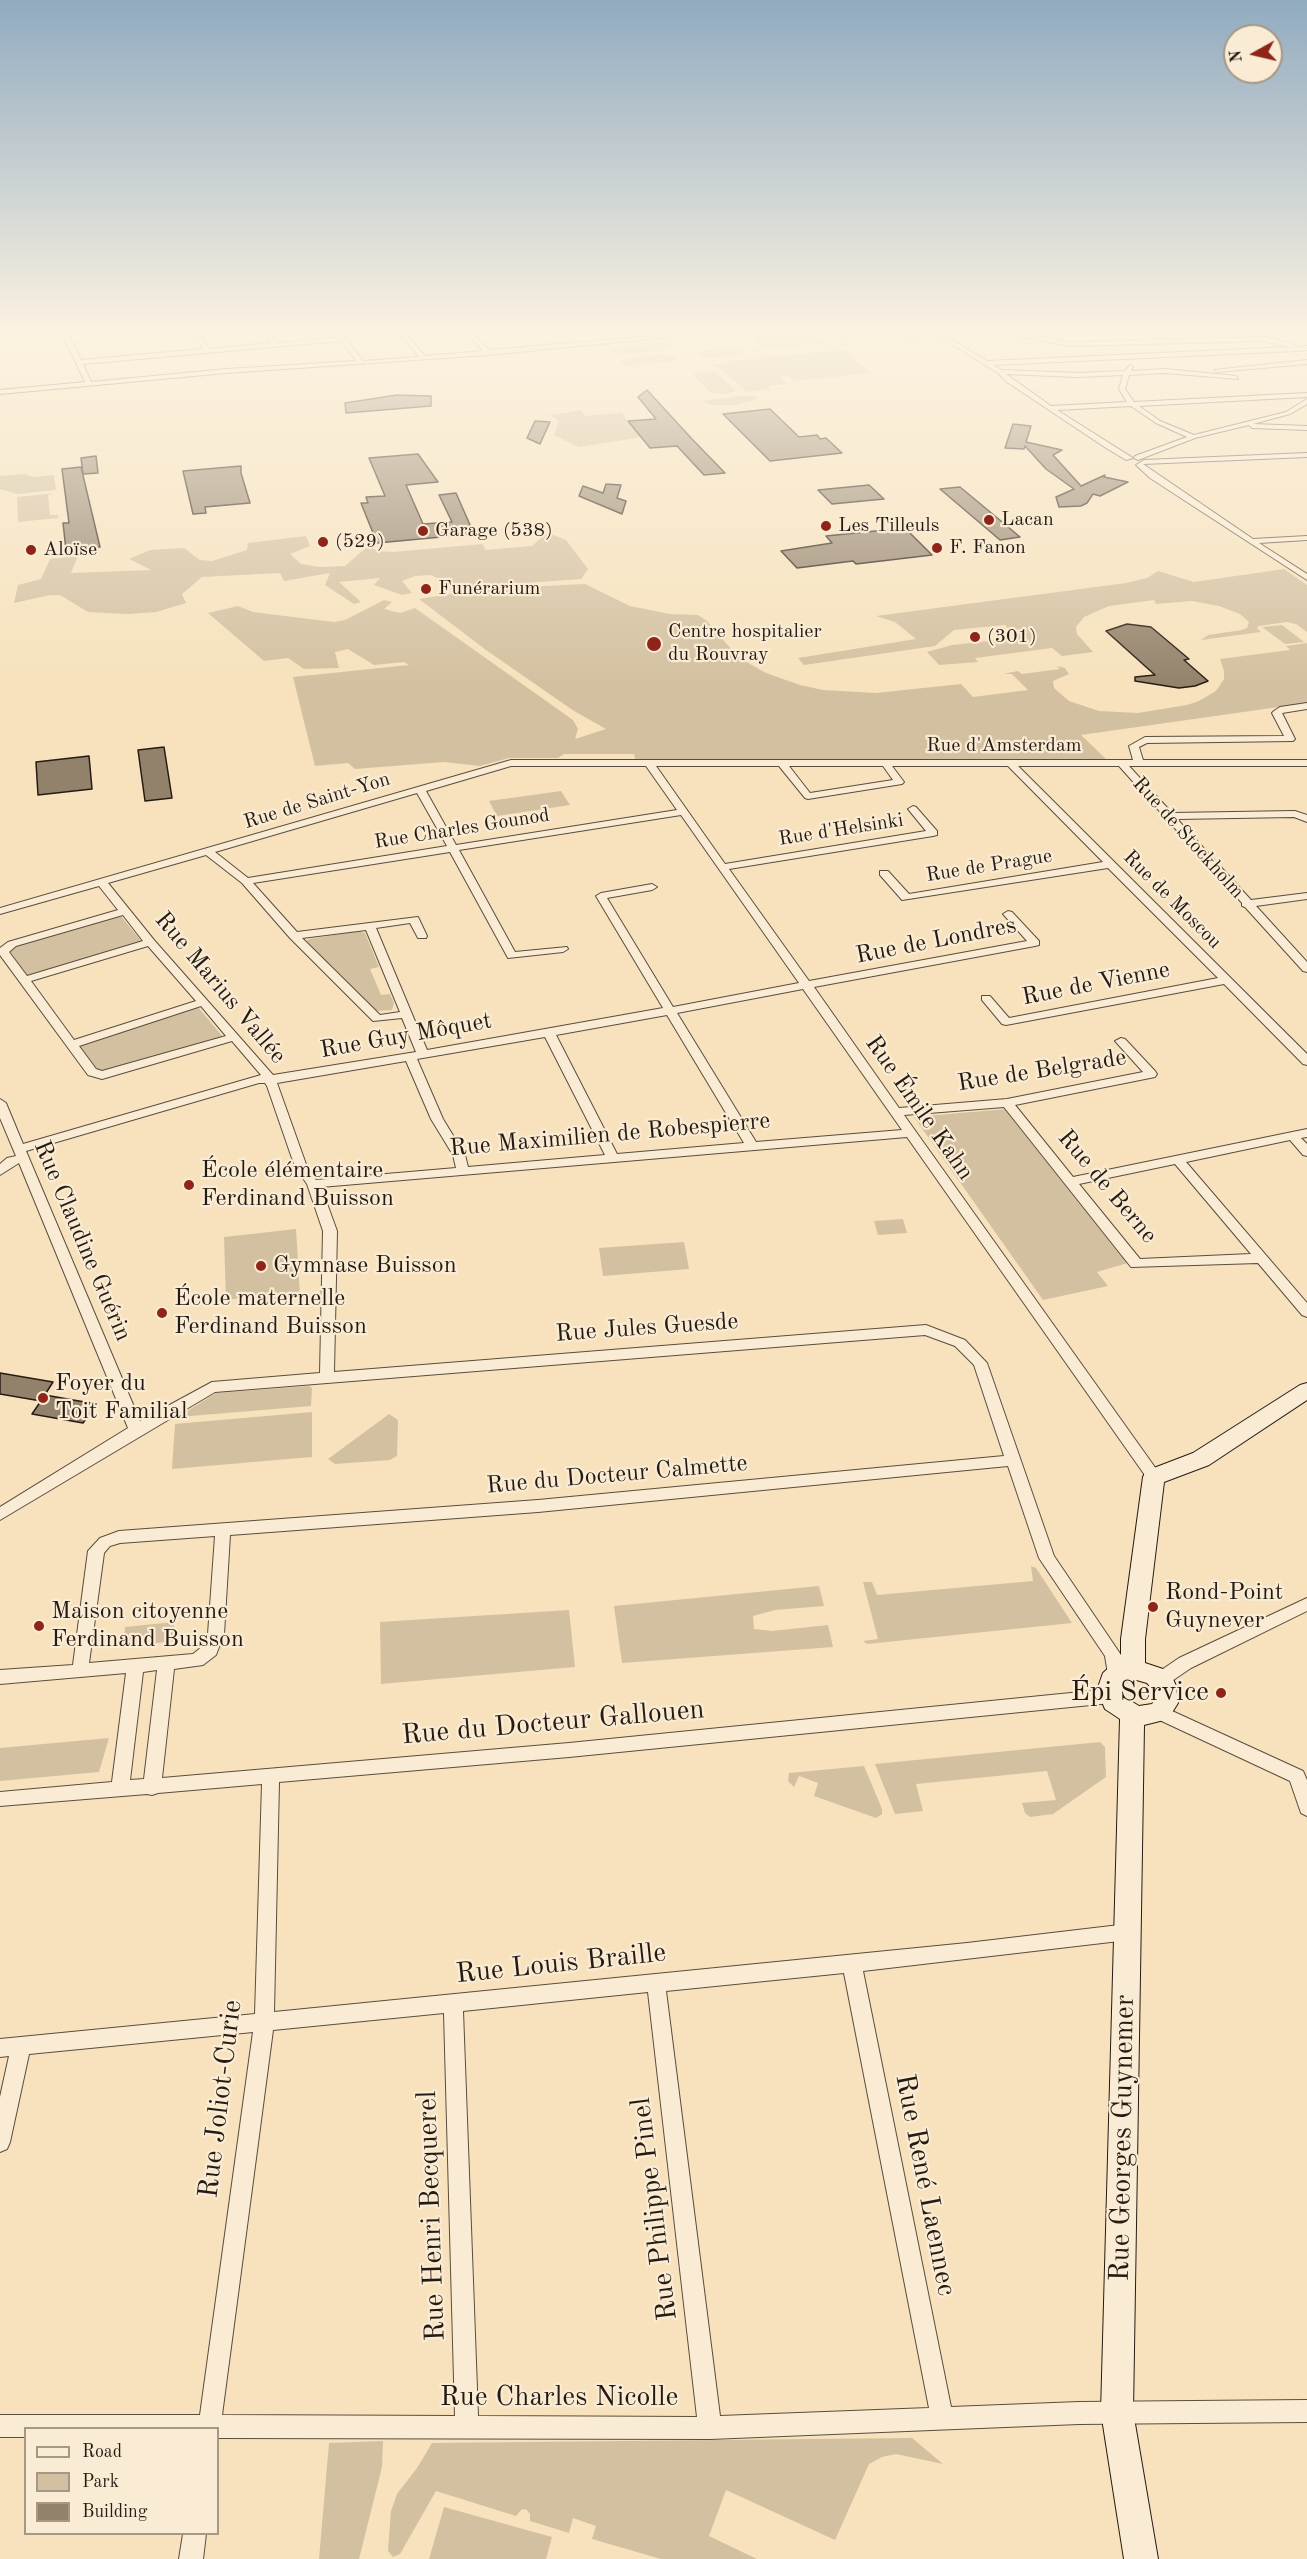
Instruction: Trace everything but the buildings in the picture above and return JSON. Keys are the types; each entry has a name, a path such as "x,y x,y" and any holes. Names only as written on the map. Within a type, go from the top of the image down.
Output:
{"street":[{"path":"1112,447 1129,458 1141,462 1307,455"},
{"path":"1141,462 1171,447"},
{"path":"1141,462 1153,477 1307,579"},
{"path":"1250,541 1307,538"},
{"path":"1139,764 1134,746 1145,740 1290,739 1277,713 1280,710 1307,706"},
{"name":"Rue de Saint-Yon","path":"0,910 209,852 511,763 649,763"},
{"name":"Rue d'Amsterdam","path":"649,763 1122,764"},
{"name":"Rue Émile Kahn","path":"649,763 1154,1477"},
{"name":"Rue d'Amsterdam","path":"782,763 808,796 899,782 886,764"},
{"name":"Rue de Stockholm","path":"1122,764 1307,763"},
{"name":"Rue de Moscou","path":"1011,764 1307,1061"},
{"name":"Rue de Stockholm","path":"1122,764 1307,969"},
{"path":"420,789 512,956 563,949"},
{"name":"Rue d'Helsinki","path":"723,867 933,833 913,809"},
{"name":"Rue Charles Gounod","path":"246,881 684,812"},
{"path":"1168,816 1295,814 1307,819"},
{"path":"209,852 246,881 294,936 377,1019 407,1014"},
{"name":"Rue de Prague","path":"884,873 906,898 1111,864"},
{"name":"Rue Marius Vallée","path":"101,881 150,942 269,1079 301,1167 313,1184 330,1231 327,1376"},
{"path":"652,887 601,896 752,1146"},
{"path":"1246,904 1307,896"},
{"path":"125,911 12,944 3,951 92,1072 102,1075 234,1037"},
{"name":"Rue de Londres","path":"807,986 1035,943 1008,914"},
{"path":"294,936 414,919 422,936"},
{"path":"370,926 407,1014 416,1055 437,1119 459,1155 463,1170"},
{"path":"24,980 150,942"},
{"name":"Rue de Vienne","path":"986,998 1006,1022 1226,980"},
{"name":"Rue Guy Môquet","path":"0,1171 20,1154 229,1086 282,1079 671,1012 807,986"},
{"path":"72,1044 203,1002"},
{"path":"549,1033 612,1157"},
{"name":"Rue de Belgrade","path":"896,1112 1007,1103 1151,1074 1121,1041"},
{"name":"Rue Claudine Guérin","path":"0,1103 136,1430"},
{"name":"Rue de Berne","path":"1007,1103 1136,1264 1262,1258"},
{"name":"Rue Maximilien de Robespierre","path":"313,1184 911,1133"},
{"path":"1070,1182 1307,1133"},
{"path":"1293,1136 1307,1152"},
{"path":"1179,1161 1307,1312"},
{"name":"Rue Jules Guesde","path":"0,1514 136,1430 212,1387 327,1376 926,1330 960,1343 980,1362 1047,1558 1113,1654 1130,1693"},
{"path":"1130,1693 1133,1639 1154,1477 1202,1459 1307,1390"},
{"name":"Rue du Docteur Calmette","path":"80,1671 96,1551 105,1542 119,1537 538,1506 1015,1460"},
{"path":"0,1677 197,1660 210,1650 216,1634 223,1530"},
{"path":"1130,1693 1163,1708 1167,1698 1160,1680 1185,1663 1307,1604"},
{"path":"153,1788 166,1663"},
{"path":"120,1790 135,1666"},
{"path":"1130,1693 1302,1774 1307,1808"},
{"name":"Rue du Docteur Gallouen","path":"0,1799 153,1788 271,1775 569,1750 1130,1693"},
{"name":"Rue Georges Guynemer","path":"1130,1693 1128,1932 1117,2412 1141,2559"},
{"name":"Rue Joliot-Curie","path":"209,2427 264,2022 271,1775"},
{"name":"Rue Louis Braille","path":"0,2048 852,1963 1128,1932"},
{"name":"Rue René Laennec","path":"852,1963 942,2418"},
{"name":"Rue Philippe Pinel","path":"656,1983 710,2428"},
{"name":"Rue Henri Becquerel","path":"453,2003 467,2427"},
{"path":"0,2142 21,2046"},
{"name":"Rue Charles Nicolle","path":"0,2426 710,2428 1117,2412 1307,2411"},
{"path":"191,2559 195,2535"}],"green space":[{"path":"24,474 33,477 54,475 56,490 17,494 0,489 0,476"},
{"path":"56,493 48,495 50,515 58,515 58,518 18,522 17,497"},
{"path":"551,534 566,540 588,569 581,579 458,588 431,575 415,576 402,581 412,593 402,595 374,585 380,578 339,582 361,602 354,604 325,585 330,573 284,581 280,573 202,577 182,594 186,603 156,612 128,614 88,612 60,595 14,603 18,585 41,579 50,559 78,556 71,573 151,570 129,559 150,550 184,548 200,560 212,561 247,550 248,543 306,536 310,546 290,554 301,564 320,567 345,566 368,546 378,551 393,552 482,544 486,550 532,546 544,535"},
{"path":"1284,569 1307,585 1307,632 1296,624 1287,622 1259,626 1257,628 1261,632 1201,640 1208,635 1242,630 1247,628 1249,622 1240,614 1219,606 1192,601 1156,604 1154,600 1109,606 1084,617 1076,627 1077,634 1093,652 1062,656 1052,648 975,658 978,662 939,665 927,652 952,645 1017,638 1005,625 954,630 935,646 804,665 798,658 916,639 895,622 876,616 1126,583 1147,578 1158,571 1194,582"},
{"path":"585,584 630,606 670,614 698,615 707,621 738,657 766,673 823,690 876,693 961,684 973,697 1028,690 1012,674 1003,674 1060,669 1057,666 1065,668 1069,674 1053,681 1054,688 1069,701 1099,711 1138,713 1187,705 1216,691 1224,679 1220,659 1290,650 1286,646 1307,643 1307,703 1081,735 1106,759 635,759 634,754 564,754 558,758 509,758 480,766 444,762 355,769 348,763 315,766 293,677 409,665 404,662 374,665 348,649 335,652 339,668 304,669 288,658 264,661 208,613 238,606 253,612 334,622 345,620 384,600 392,602 384,609 400,613 415,608 573,720 578,729 575,739 606,729 574,711 486,650 419,599 482,589"},
{"path":"1282,625 1304,642 1285,644 1262,627"},
{"path":"561,791 570,805 497,816 489,801"},
{"path":"121,916 142,942 26,976 9,950 10,947"},
{"path":"359,931 365,933 379,967 370,969 381,995 390,994 394,1003 392,1010 377,1011 306,941"},
{"path":"198,1007 223,1037 104,1072 97,1070 79,1045"},
{"path":"1006,1109 1128,1263 1097,1272 1108,1286 1043,1300 914,1117"},
{"path":"903,1219 907,1233 878,1235 874,1221"},
{"name":"Gymnase Buisson","path":"296,1229 300,1296 240,1303 240,1298 226,1300 224,1237"},
{"path":"684,1242 689,1269 603,1276 599,1248"},
{"path":"309,1386 312,1388 311,1406 178,1417 216,1393"},
{"path":"312,1412 312,1457 172,1469 175,1424"},
{"path":"389,1414 398,1420 397,1456 390,1460 335,1464 328,1459"},
{"path":"1031,1566 1036,1568 1072,1623 867,1644 863,1641 878,1639 863,1582 872,1582 877,1595 1033,1581"},
{"path":"819,1586 824,1606 775,1610 753,1616 754,1629 772,1631 828,1625 833,1647 622,1663 614,1606"},
{"path":"569,1610 575,1667 381,1684 380,1622"},
{"path":"174,1622 173,1641 124,1647 125,1627"},
{"path":"109,1738 99,1772 0,1781 0,1748"},
{"path":"1100,1742 1105,1747 1106,1777 1053,1814 1030,1817 1025,1813 1022,1803 1056,1800 1047,1771 916,1784 923,1811 895,1814 875,1764"},
{"path":"864,1766 882,1809 882,1814 876,1818 814,1796 818,1783 799,1776 794,1787 788,1781 789,1773"},
{"path":"912,2438 943,2464 896,2454 882,2457 869,2464 835,2540 726,2490 709,2536 757,2559 661,2559 592,2539 596,2526 573,2518 569,2533 530,2521 530,2514 527,2510 522,2509 516,2516 436,2491 400,2554 393,2557 388,2551 391,2511 397,2494 432,2443"},
{"path":"383,2441 382,2467 359,2559 319,2559 329,2443"},
{"path":"444,2507 552,2537 546,2559 429,2559"}],"place":[{"name":"Lacan","path":"989,520"},
{"name":"Les Tilleuls","path":"826,526"},
{"name":"Garage (538)","path":"423,531"},
{"name":"(529)","path":"323,542"},
{"name":"F. Fanon","path":"937,548"},
{"name":"Aloïse","path":"31,550"},
{"name":"Funérarium","path":"426,589"},
{"name":"(301)","path":"975,637"},
{"name":"Centre hospitalier du Rouvray","path":"654,644"},
{"name":"École élémentaire Ferdinand Buisson","path":"189,1185"},
{"name":"Gymnase Buisson","path":"261,1266"},
{"name":"École maternelle Ferdinand Buisson","path":"162,1313"},
{"name":"Foyer du Toit Familial","path":"43,1398"},
{"name":"Rond-Point Guynever","path":"1153,1607"},
{"name":"Maison citoyenne Ferdinand Buisson","path":"39,1626"},
{"name":"Épi Service","path":"1221,1693"}]}
